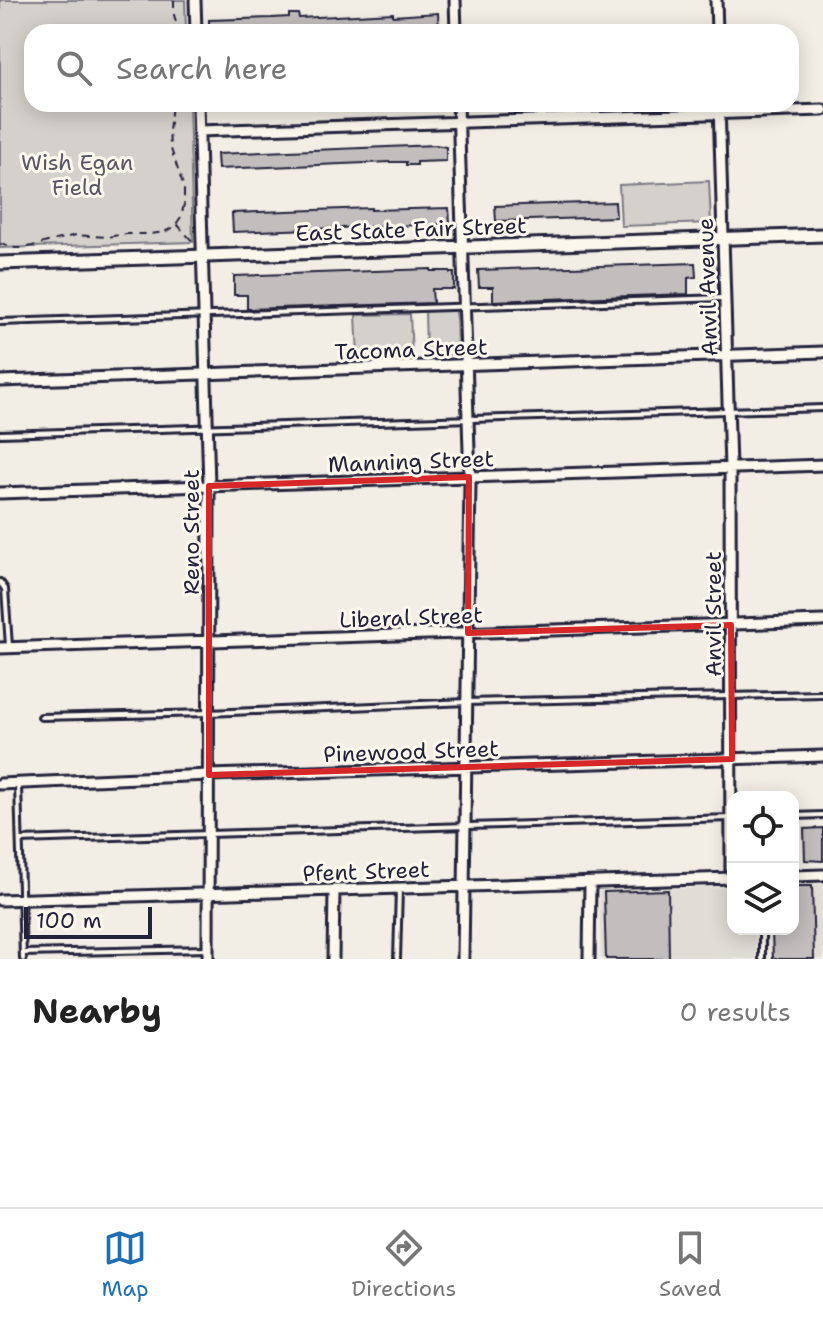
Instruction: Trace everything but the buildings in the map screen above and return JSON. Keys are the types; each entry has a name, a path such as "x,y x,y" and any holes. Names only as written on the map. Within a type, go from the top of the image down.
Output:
{"street":[{"path":"195,0 196,24"},
{"path":"455,0 456,24"},
{"path":"716,0 717,24"},
{"path":"799,110 823,110"},
{"name":"Reno Street","path":"198,112 209,486 208,954"},
{"path":"458,112 469,477 463,959"},
{"path":"199,131 459,123 663,112"},
{"name":"Anvil Avenue","path":"719,112 730,468"},
{"name":"East State Fair Street","path":"0,263 823,235"},
{"name":"Tacoma Street","path":"0,381 823,352"},
{"name":"Manning Street","path":"0,493 823,465"},
{"name":"Anvil Street","path":"730,468 732,759"},
{"name":"Liberal Street","path":"4,648 823,621"},
{"name":"Pinewood Street","path":"0,784 823,756"},
{"path":"732,759 732,791"},
{"path":"799,876 823,875"},
{"name":"Pfent Street","path":"0,900 727,878"},
{"path":"589,959 590,883"},
{"path":"333,959 334,890"}],"lane":[{"path":"0,322 725,298"},
{"path":"0,434 823,408"},
{"path":"0,582 5,589 4,648"},
{"path":"41,717 467,702 823,694"},
{"path":"18,783 23,956 208,954"},
{"path":"799,816 823,815"},
{"path":"20,840 727,817"},
{"path":"397,959 399,888"},
{"path":"762,935 762,959"}],"path":[{"path":"174,0 177,24"},
{"path":"0,244 24,248 76,235 106,237 164,232 176,223 184,204 184,188 170,146 171,112"},
{"path":"176,223 193,242"}],"highlighted area":[{"path":"469,477 468,633 731,625 732,759 209,775 209,486"}],"shaded area":[{"path":"823,884 823,959 771,959 770,935 799,935 799,885"},
{"path":"727,887 727,935 755,935 756,959 601,959 599,891"}],"green space":[{"name":"Wish Egan Field","path":"0,0 185,0 186,24 24,24 24,112 189,112 193,242 0,248"},
{"path":"709,181 711,223 621,226 619,185"},
{"path":"425,310 456,310 457,354 426,355"},
{"path":"410,314 412,356 358,357 356,315"}]}
